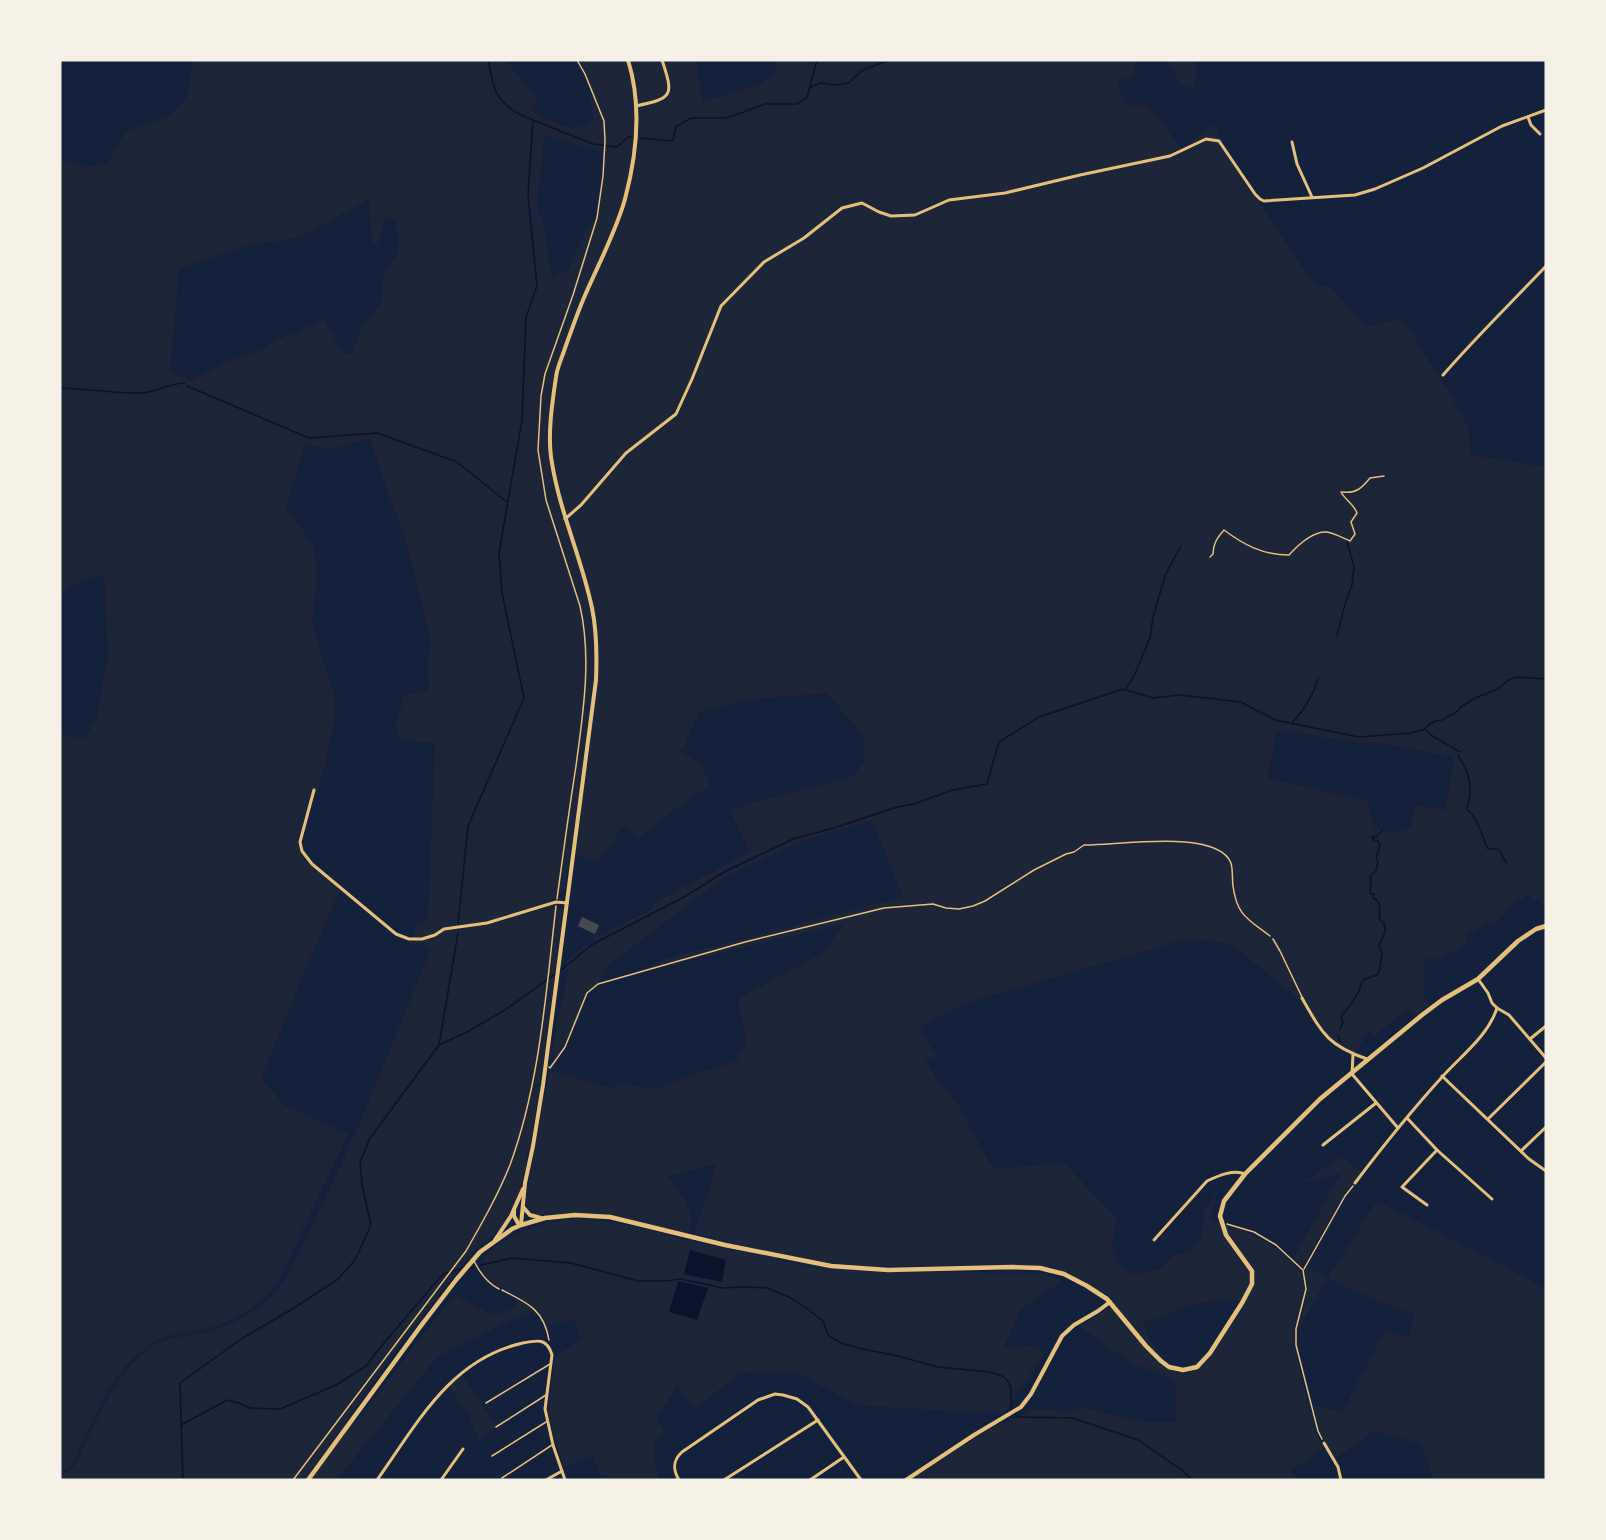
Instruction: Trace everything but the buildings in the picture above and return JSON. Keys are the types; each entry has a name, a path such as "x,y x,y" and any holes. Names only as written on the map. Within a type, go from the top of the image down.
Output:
{"main road":[{"path":"520,1225 545,1066 596,680 597,652 594,619 589,595 565,519 552,462 552,410 556,373 624,200 634,148 636,106 628,60"},
{"path":"494,1240 520,1225 545,1218 575,1215 610,1217 725,1245 831,1266 888,1270 1040,1268 1064,1274 1088,1286 1110,1302 1146,1346 1161,1361 1175,1370 1183,1371 1197,1367 1227,1328 1250,1291 1253,1279 1250,1266 1226,1235 1220,1216 1224,1201 1245,1174 1320,1099 1442,1000 1478,979 1518,942 1546,926"},
{"path":"308,1480 420,1327 473,1259 494,1240 507,1222 525,1183"},
{"path":"523,1206 530,1215 545,1218"},
{"path":"514,1209 514,1216 520,1225"},
{"path":"906,1480 974,1435 1017,1411 1031,1394 1062,1336 1074,1325 1110,1302"}],"street":[{"path":"636,106 660,101 668,93 669,82 662,60"},
{"path":"565,519 581,505 626,453 676,414 721,306 764,262 804,238 842,208 862,203 891,216 915,215 949,200 1005,193 1170,156 1206,139 1219,141 1260,200 1355,195 1375,189 1423,168 1502,126 1546,110"},
{"path":"1527,117 1540,134"},
{"path":"1292,142 1297,164 1312,197"},
{"path":"1443,375 1482,331 1546,266"},
{"path":"314,790 300,842 302,851 312,864 396,934 410,939 422,939 444,929 487,923 556,902 567,903"},
{"path":"1478,979 1497,1008 1509,1016 1546,1060 1488,1119"},
{"path":"1302,998 1318,1027 1332,1042 1369,1059"},
{"path":"1355,1183 1442,1076 1487,1029 1497,1008"},
{"path":"1530,1039 1546,1026"},
{"path":"1353,1053 1352,1074 1398,1128"},
{"path":"1442,1076 1521,1151 1546,1171"},
{"path":"1323,1145 1376,1103"},
{"path":"1407,1118 1437,1150 1492,1199"},
{"path":"1521,1151 1546,1127"},
{"path":"1427,1205 1402,1187 1437,1150"},
{"path":"1154,1240 1207,1181 1239,1171 1245,1174"},
{"path":"377,1480 430,1404 465,1369 481,1359 514,1345 535,1340 550,1347 552,1354 545,1409 553,1445 565,1480"},
{"path":"679,1480 674,1467 677,1457 758,1400 776,1394 790,1396 808,1407 861,1480"},
{"path":"724,1480 818,1420"},
{"path":"1324,1443 1338,1467 1341,1480"},
{"path":"441,1480 463,1449"},
{"path":"810,1480 844,1457"},
{"path":"546,1480 562,1471"}],"lane":[{"path":"1273,939 1302,998"},
{"path":"473,1259 480,1272 492,1285 499,1288"},
{"path":"486,1403 550,1364"},
{"path":"496,1427 546,1394"},
{"path":"492,1456 547,1421"},
{"path":"502,1478 553,1445"}],"path":[{"path":"292,1480 466,1251 486,1217 509,1166 532,1083 581,728 586,676 584,621 546,500 538,450 539,417 545,374 597,218 603,176 604,121 577,60"},
{"path":"1210,557 1213,554 1216,540 1224,530 1242,544 1279,555 1289,555 1300,543 1313,535 1326,532 1350,541 1355,534 1351,522 1357,513 1355,507 1345,499 1341,492 1350,493 1361,489 1370,478 1384,476"},
{"path":"545,1066 550,1068 566,1047 587,993 598,984 745,942 884,908 933,904 959,909 974,906 1034,870 1084,845 1194,842 1221,851 1230,860 1238,908 1244,916 1273,939"},
{"path":"1324,1443 1318,1431 1296,1345 1296,1329 1305,1289 1303,1270 1345,1196 1355,1183"},
{"path":"1221,1223 1254,1232 1276,1245 1303,1270"},
{"path":"499,1288 536,1310 547,1327 550,1347"}],"shaded area":[{"path":"194,60 506,60 537,100 531,111 562,126 579,127 593,119 590,101 593,95 577,60 696,60 702,102 756,86 777,73 776,60 1147,60 1136,61 1134,76 1117,81 1125,105 1148,105 1182,149 1214,124 1229,158 1316,287 1330,286 1365,327 1400,319 1406,323 1468,426 1471,455 1546,467 1546,910 1539,899 1533,902 1529,895 1512,904 1493,927 1486,921 1478,929 1465,935 1468,943 1440,960 1425,959 1424,996 1429,1005 1417,1014 1407,1009 1375,1036 1369,1031 1355,1054 1327,1037 1296,997 1245,955 1229,945 1212,940 1180,941 973,1001 939,1016 920,1028 937,1057 924,1057 938,1082 957,1103 993,1169 1064,1163 1116,1218 1112,1250 1121,1268 1135,1274 1160,1269 1176,1254 1190,1253 1202,1238 1204,1211 1217,1193 1210,1219 1263,1240 1292,1261 1341,1173 1303,1183 1341,1156 1363,1173 1343,1196 1300,1270 1305,1289 1293,1336 1317,1436 1324,1448 1291,1470 1298,1480 909,1480 998,1424 1032,1410 1048,1409 1069,1412 1080,1407 1144,1422 1177,1422 1175,1382 1163,1374 1132,1363 1079,1327 1110,1307 1113,1299 1071,1274 1048,1267 1019,1265 877,1266 824,1263 695,1234 715,1164 668,1176 690,1211 691,1226 688,1233 663,1229 616,1216 580,1213 546,1216 532,1213 527,1208 525,1200 549,1072 611,1088 620,1084 655,1089 735,1062 747,1043 738,999 823,953 845,923 637,973 665,959 903,897 872,820 800,841 723,878 606,967 598,984 587,993 577,1022 557,1056 550,1060 568,972 566,961 597,937 654,908 652,904 750,852 730,811 754,802 852,777 864,762 863,735 827,693 745,700 699,712 683,749 677,750 701,763 710,786 673,810 639,838 623,826 598,863 571,852 564,891 548,902 565,910 536,1110 522,1184 516,1201 501,1228 469,1256 348,1418 356,1423 455,1295 493,1315 512,1309 521,1298 493,1283 481,1270 484,1257 497,1245 515,1235 533,1227 567,1219 588,1219 638,1227 686,1240 829,1269 880,1272 1035,1273 1045,1274 1062,1281 1022,1308 1003,1348 1034,1346 1045,1352 1003,1414 995,1410 979,1413 857,1405 797,1373 740,1372 696,1409 677,1387 656,1417 665,1433 653,1444 658,1480 602,1480 593,1455 564,1467 547,1410 555,1357 581,1340 574,1319 548,1325 536,1310 438,1356 336,1480 60,1480 60,1474 75,1465 100,1413 121,1378 147,1350 171,1338 198,1334 229,1325 257,1309 279,1289 344,1159 431,948 427,948 424,943 408,945 417,924 428,921 435,742 414,742 398,737 396,726 404,695 429,690 430,641 424,611 404,535 370,438 333,449 305,445 286,507 314,546 317,578 312,620 335,696 334,723 326,761 317,794 311,800 299,842 301,851 311,864 340,889 261,1078 284,1105 348,1134 277,1284 241,1315 208,1328 164,1337 143,1350 117,1377 97,1411 72,1464 60,1471 60,734 85,739 97,717 108,655 104,574 71,586 60,595 60,159 82,167 107,164 126,131 168,117 187,97","holes":["544,136 607,152 598,219 587,227 569,269 552,278 545,228 537,207","369,199 372,241 377,245 386,217 395,219 399,240 397,254 384,274 381,302 362,327 351,354 343,354 324,319 190,381 170,370 179,269 247,246 300,237","1277,730 1361,743 1375,742 1454,757 1445,810 1416,805 1412,827 1393,833 1375,828 1367,801 1267,778","1226,1299 1246,1301 1224,1338 1203,1364 1191,1371 1173,1371 1150,1341 1143,1323 1191,1305"]},
{"path":"1167,60 1198,60 1196,61 1195,88 1182,86"},
{"path":"1376,1202 1546,1289 1546,1477 1543,1480 1433,1480 1422,1444 1374,1431 1335,1459 1319,1435 1313,1405 1342,1412 1385,1331 1409,1338 1414,1314 1382,1303 1327,1278 1299,1328 1308,1289 1307,1268 1328,1278"},
{"path":"690,1250 726,1260 722,1282 684,1274"},
{"path":"678,1281 708,1288 697,1320 669,1312"},
{"path":"461,1373 496,1427 479,1441 469,1416 448,1385"}],"waterway":[{"path":"458,924 468,826 524,698 502,593 499,553 522,420 526,317 537,286 528,194 533,120 516,112 497,94 488,60"},
{"path":"640,138 673,141 676,127 691,118 725,118 765,104 797,104 807,97 817,60"},
{"path":"809,88 820,83 835,85 849,83 861,71 889,60"},
{"path":"533,120 593,144 617,147 628,137 632,137"},
{"path":"60,388 140,393 185,383"},
{"path":"187,386 309,438 377,433 457,462 507,502"},
{"path":"1337,636 1352,585 1354,567 1347,541"},
{"path":"1125,690 1134,676 1150,638 1153,617 1166,573 1181,546"},
{"path":"439,1045 505,1010 591,945 686,896 724,872 793,839 897,807 914,804 952,790 987,784 999,742 1039,717 1123,689 1153,698 1179,695 1241,702 1275,720 1359,737 1411,733 1425,729 1428,725 1442,720 1475,698 1498,689 1515,677 1546,679"},
{"path":"1292,723 1308,703 1318,679"},
{"path":"1425,729 1448,745"},
{"path":"1450,746 1460,752"},
{"path":"1458,755 1469,781 1470,794 1467,809"},
{"path":"1468,810 1477,823 1488,849 1497,849 1503,857"},
{"path":"1380,920 1379,904 1373,898 1374,894 1370,892 1370,878 1376,871 1378,861 1376,857 1380,846 1378,841 1372,837 1377,836 1383,829"},
{"path":"1503,858 1507,863"},
{"path":"1380,968 1382,952 1379,946 1385,932 1384,923 1381,921"},
{"path":"183,1480 180,1383 241,1339 338,1279 355,1260 371,1225 362,1185 360,1162 370,1138 439,1045 458,933"},
{"path":"1340,1030 1343,1022 1341,1016 1354,1001 1362,982 1377,975 1380,969"},
{"path":"1338,1035 1340,1042"},
{"path":"481,1265 512,1258 571,1263 638,1281 681,1279 723,1288 768,1288 791,1298 809,1310 823,1321 828,1335 841,1343 938,1367 990,1372 1002,1376 1011,1388 1011,1410 1018,1417 1073,1418 1138,1440 1183,1471 1192,1480"},
{"path":"181,1425 227,1400 250,1408 280,1409 336,1385 366,1366 443,1274 460,1269"}]}
